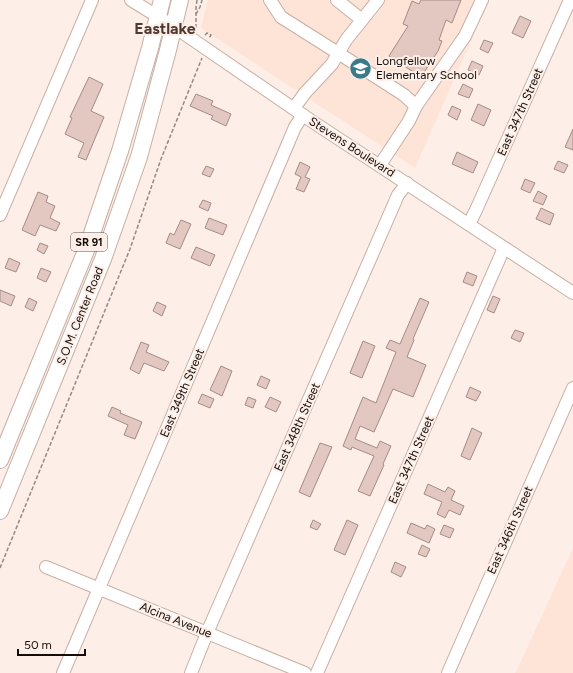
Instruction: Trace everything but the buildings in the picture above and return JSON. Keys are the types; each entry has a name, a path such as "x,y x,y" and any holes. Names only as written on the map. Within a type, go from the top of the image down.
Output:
{"main road":[{"name":"S.O.M. Center Road","path":"0,460 87,248 120,151 150,48 162,0"},
{"name":"S.O.M. Center Road","path":"0,511 106,251 139,157 180,0"}],"street":[{"path":"0,215 92,0"},
{"name":"Stevens Boulevard","path":"131,0 173,26 299,112 573,293"},
{"path":"270,0 281,17 398,92 416,106"},
{"path":"336,0 362,20"},
{"name":"East 349th Street","path":"63,673 295,128 305,93 332,64 346,40 378,0"},
{"path":"380,165 409,121 416,106 465,36 482,0"},
{"name":"East 347th Street","path":"469,224 570,0"},
{"name":"East 348th Street","path":"191,673 207,633 398,196 407,183"},
{"name":"East 347th Street","path":"317,673 504,248"},
{"name":"East 346th Street","path":"448,673 573,388"},
{"name":"Alcina Avenue","path":"46,567 305,673"}],"path":[{"path":"197,0 196,28 206,35 207,33 211,35"},
{"path":"196,14 202,0"},
{"path":"0,568 130,250 161,159 203,55"}],"shaded area":[{"name":"Longfellow Elementary School","path":"208,0 489,0 415,168 201,28"},
{"path":"573,548 573,673 515,673 517,670"}],"place":[{"name":"Longfellow Elementary School","path":"360,68"}],"district":[{"name":"Eastlake","path":"165,28"}]}
